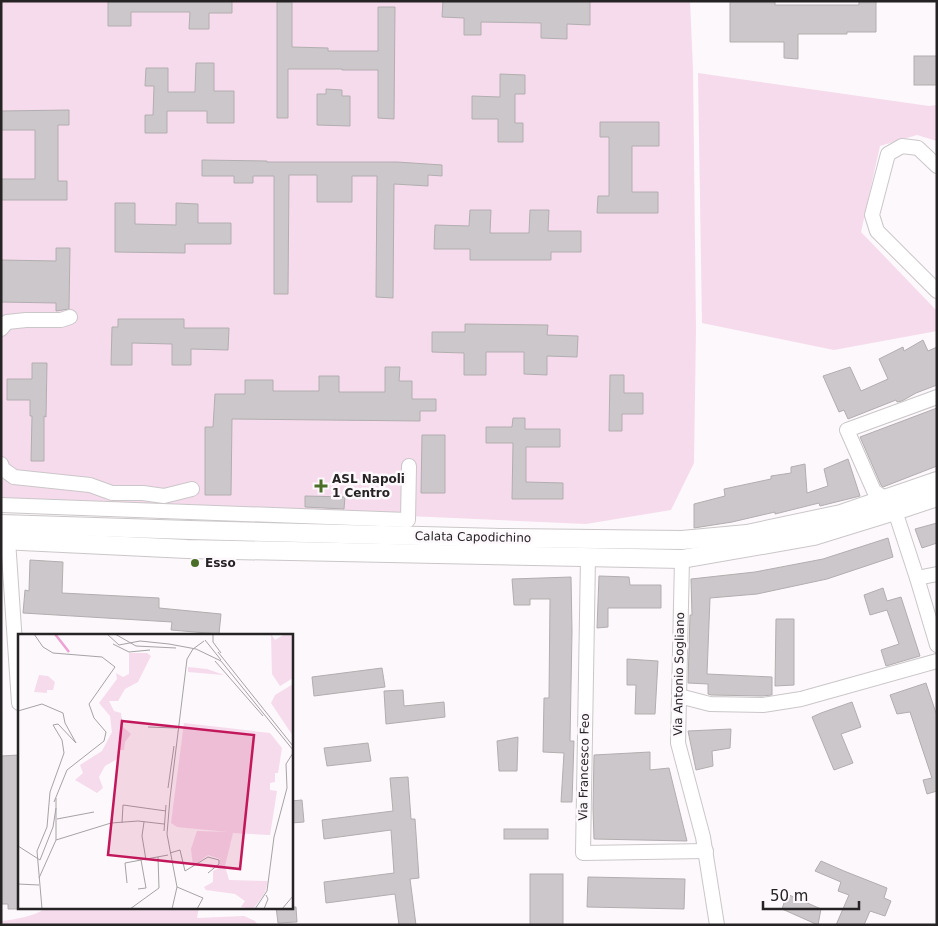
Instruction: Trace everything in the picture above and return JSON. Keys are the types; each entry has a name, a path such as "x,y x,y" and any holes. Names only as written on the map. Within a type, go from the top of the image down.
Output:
{"main road":[{"name":"Calata Capodichino","path":"5,532 187,549 682,559 814,536 890,505 937,481"},
{"name":"Calata Capodichino","path":"5,532 190,530 501,538 682,540 756,532 841,514 937,497"},
{"name":"Via Antonio Sogliano","path":"682,540 682,559"}],"street":[{"path":"937,166 918,148 902,146 888,154 872,216 877,231 937,291"},
{"path":"1,329 7,322 61,320 70,317"},
{"path":"937,397 847,430 874,491 890,505 917,578 937,645"},
{"path":"1,464 14,477 90,485 112,493 143,493 164,496 192,489"},
{"path":"1,505 408,520 409,466"},
{"path":"5,532 18,691"},
{"name":"Via Francesco Feo","path":"588,557 583,853 706,851"},
{"name":"Via Antonio Sogliano","path":"682,559 678,743 703,837 717,925"},
{"path":"917,578 937,574"},
{"path":"679,696 710,704 763,705 783,703 937,661"}],"shaded area":[{"path":"1,1 690,1 693,70 696,329 694,463 671,510 586,524 1,498"},
{"path":"698,73 929,106 937,105 937,141 917,135 880,146 861,232 937,311 937,331 834,350 702,323"},
{"path":"45,908 199,908 197,918 244,916 255,921 258,925 1,925 1,921 31,915"}],"building":[{"path":"108,1 232,1 232,13 209,13 209,29 189,29 190,12 131,12 131,26 108,26"},
{"path":"277,1 292,1 292,47 328,48 328,51 378,51 378,7 395,7 394,119 378,118 378,70 342,69 288,69 288,118 277,118"},
{"path":"443,1 590,1 590,25 567,24 567,39 541,38 541,23 481,22 481,35 464,35 464,18 442,17"},
{"path":"730,1 775,1 775,5 859,5 859,1 876,1 876,32 798,34 798,59 784,58 784,42 730,42"},
{"path":"914,56 937,56 937,85 914,85"},
{"path":"196,63 214,63 214,91 234,91 234,123 207,123 207,111 167,111 167,133 145,133 145,115 153,115 154,86 145,86 146,68 168,68 168,92 195,92"},
{"path":"500,74 525,75 525,94 515,94 515,123 523,123 523,142 498,142 498,119 472,119 472,96 500,97"},
{"path":"326,89 342,90 342,96 350,96 350,126 317,125 317,94 326,94"},
{"path":"69,110 69,125 58,125 58,181 67,181 67,200 1,200 1,179 35,179 35,130 1,130 1,111"},
{"path":"600,122 659,122 659,146 632,146 632,192 658,192 658,213 597,213 598,196 609,196 609,137 600,137"},
{"path":"202,160 397,162 442,165 442,176 428,175 428,186 394,184 393,298 376,297 377,176 352,176 352,202 317,202 317,175 289,175 288,294 274,294 274,176 253,176 253,183 234,183 234,176 202,176"},
{"path":"115,203 135,203 135,224 176,225 176,203 198,204 198,223 231,223 231,244 185,244 185,253 115,252"},
{"path":"470,210 491,210 490,233 529,233 530,210 549,210 548,231 581,231 581,252 551,252 551,260 470,260 470,249 434,249 435,225 469,226"},
{"path":"56,248 70,248 69,309 56,311 56,303 1,302 1,260 56,261"},
{"path":"118,319 184,319 184,328 229,328 228,350 191,349 191,365 172,365 172,344 132,343 132,365 111,365 112,327 118,327"},
{"path":"465,324 548,325 547,335 578,336 577,357 547,356 547,375 524,374 524,352 486,352 486,375 464,375 464,353 432,352 432,332 465,332"},
{"path":"923,340 928,351 937,347 937,385 902,401 897,402 896,400 848,419 844,410 839,412 823,376 850,367 861,391 888,379 879,359 903,347 904,351"},
{"path":"32,363 47,363 44,461 31,461 32,416 30,416 30,400 7,400 7,379 32,379"},
{"path":"385,367 400,367 399,381 412,381 412,399 436,399 436,411 420,411 420,421 232,419 231,495 205,495 205,427 213,427 215,394 245,394 245,380 273,380 273,391 319,391 319,376 339,376 339,392 385,392"},
{"path":"610,375 624,375 624,393 643,393 643,414 622,414 622,431 609,431"},
{"path":"937,408 937,466 883,487 860,437"},
{"path":"513,418 525,418 525,429 560,429 560,447 526,447 526,482 563,483 563,499 512,499 513,443 486,443 486,427 512,427"},
{"path":"422,435 445,435 445,493 421,493"},
{"path":"848,459 860,496 820,506 819,503 775,514 775,512 694,528 694,504 725,496 724,489 771,479 771,476 791,473 791,467 805,464 807,493 828,486 824,469"},
{"path":"305,496 345,497 344,509 305,507"},
{"path":"937,523 937,543 922,548 915,529"},
{"path":"888,538 893,557 827,579 757,594 710,598 707,674 772,677 772,695 711,695 708,694 708,684 688,683 690,615 692,615 691,579 755,572 823,559"},
{"path":"30,560 63,562 62,593 159,598 159,608 221,614 219,634 171,630 172,622 23,613 25,590 29,591"},
{"path":"599,576 629,577 630,585 661,585 661,608 608,608 608,627 597,628"},
{"path":"571,577 570,741 574,741 572,802 561,802 564,753 543,752 544,698 549,698 550,599 530,599 530,605 514,605 512,579"},
{"path":"883,588 887,601 901,597 920,656 886,666 881,650 899,644 887,610 870,615 864,595"},
{"path":"776,619 794,619 794,685 775,686"},
{"path":"627,659 658,661 655,714 635,714 636,685 627,685"},
{"path":"382,668 385,687 314,696 312,677"},
{"path":"926,683 937,716 937,791 927,794 923,780 932,778 910,712 897,714 890,695"},
{"path":"403,690 404,706 444,702 445,717 386,724 384,691"},
{"path":"852,702 861,727 841,734 853,763 834,770 812,717"},
{"path":"731,729 730,748 712,751 713,766 696,770 688,731"},
{"path":"518,737 517,771 499,771 497,741"},
{"path":"368,743 371,761 327,766 324,748"},
{"path":"650,752 650,770 669,768 687,841 594,839 594,755"},
{"path":"18,755 19,909 8,909 8,904 1,904 1,756"},
{"path":"408,777 411,819 415,819 419,878 410,879 416,925 399,925 395,894 326,903 324,882 394,873 391,830 324,839 322,820 393,811 390,778"},
{"path":"302,800 304,822 292,823 292,801"},
{"path":"504,829 548,829 548,839 504,839"},
{"path":"821,861 887,888 884,898 891,901 885,916 870,911 864,925 836,925 849,895 838,891 841,882 815,871"},
{"path":"530,874 563,874 563,925 530,925"},
{"path":"588,877 685,879 684,909 587,907"},
{"path":"787,894 821,909 818,925 782,909"},
{"path":"296,907 297,922 278,923 276,908"}],"place":[{"name":"ASL Napoli 1 Centro","path":"321,486"},
{"name":"Esso","path":"195,563"}]}
